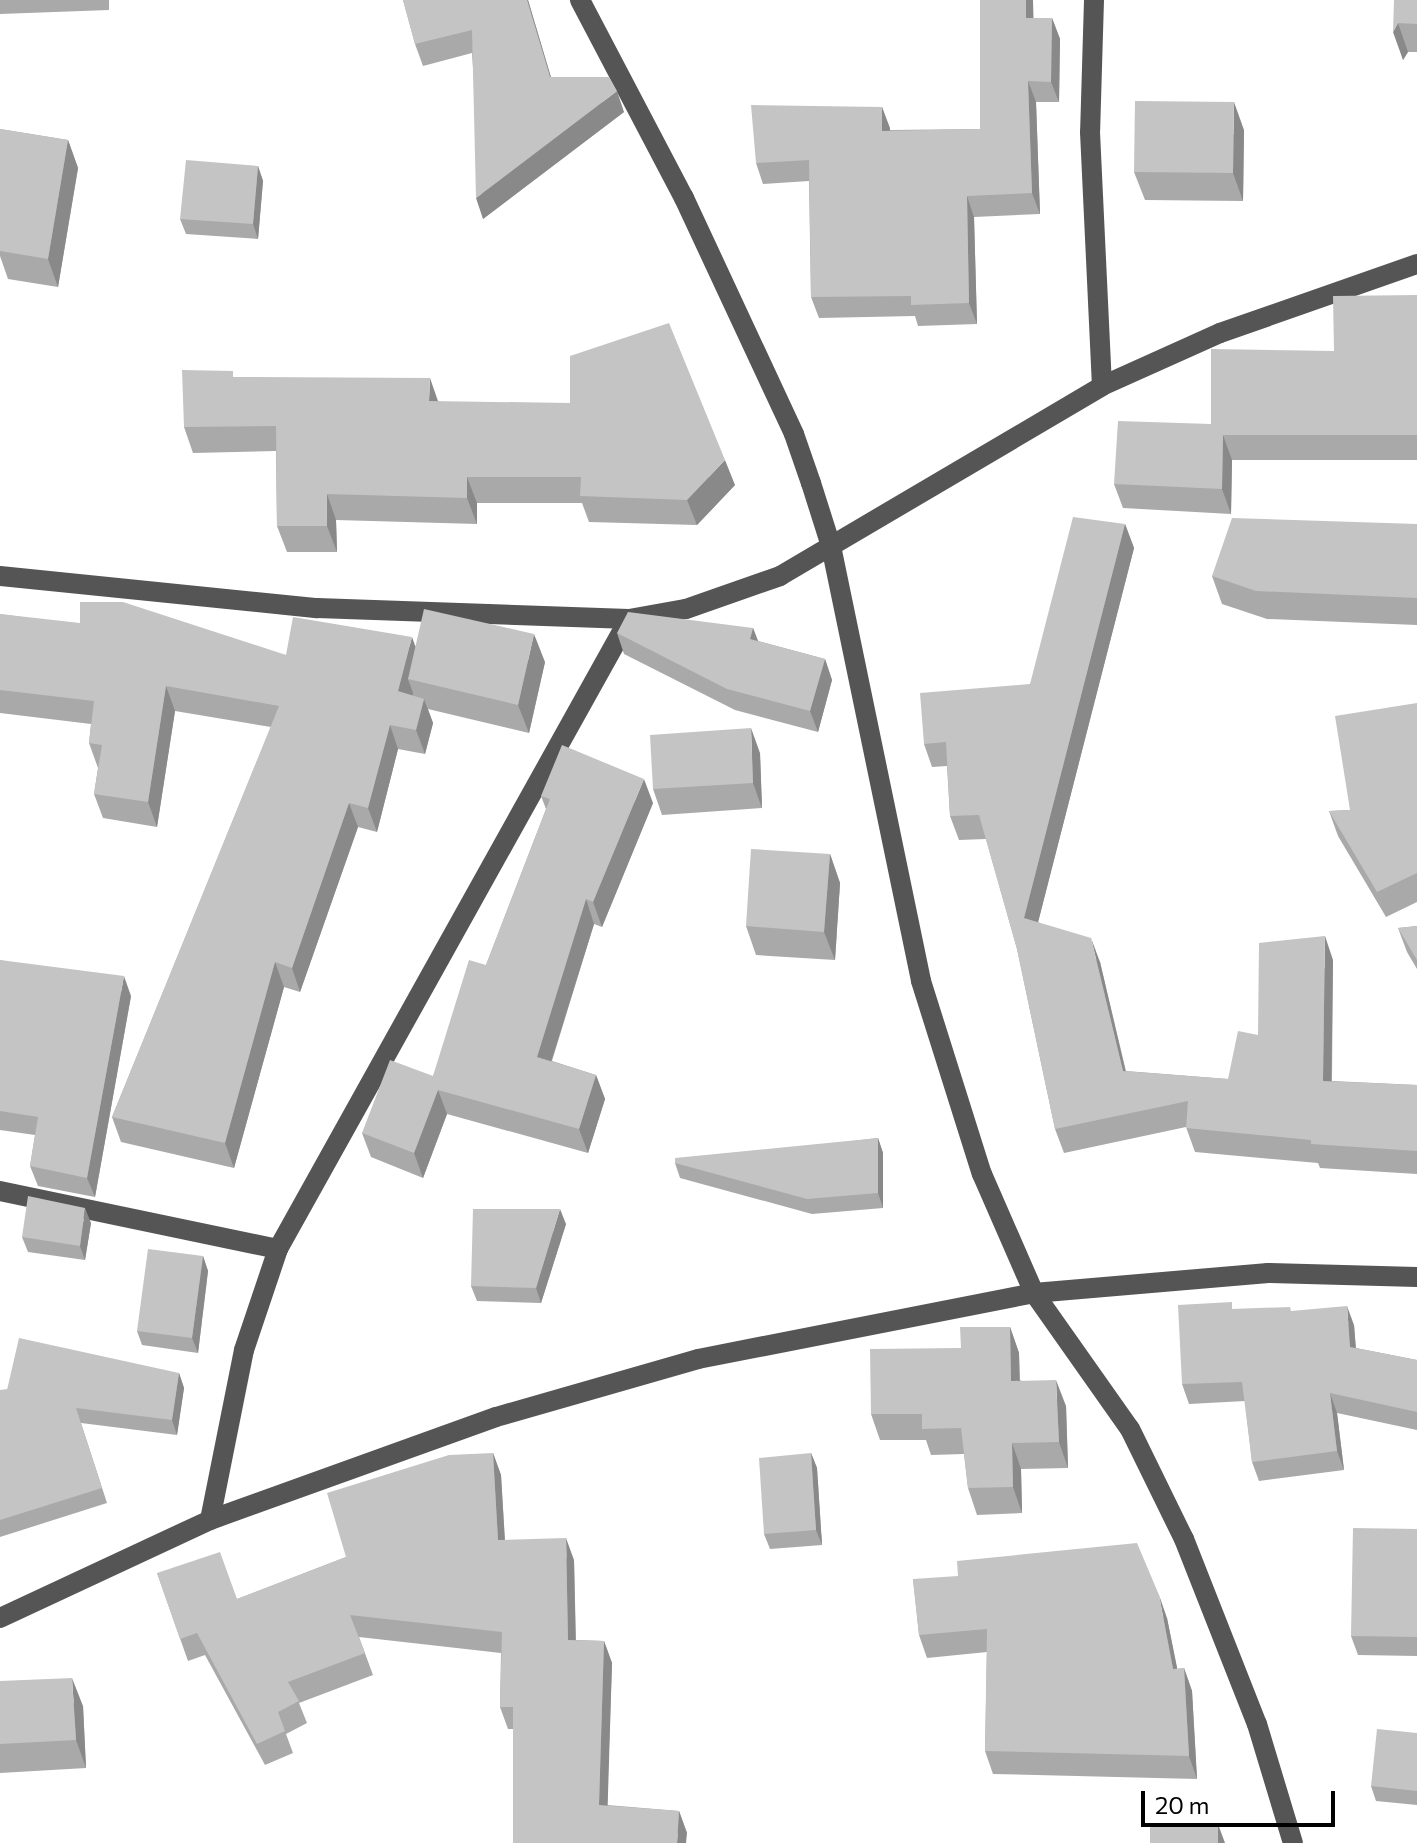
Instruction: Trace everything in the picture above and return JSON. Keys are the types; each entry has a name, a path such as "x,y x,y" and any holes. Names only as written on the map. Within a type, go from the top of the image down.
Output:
{"street":[{"path":"580,0 684,198 794,434 831,546 921,981 982,1174 1034,1293 1130,1429 1184,1539 1257,1724 1293,1843"},
{"path":"1094,0 1090,132 1102,386"},
{"path":"0,576 317,608 629,619 727,596 780,576 1102,386 1220,333 1417,264"},
{"path":"210,1520 244,1350 278,1249 629,619"},
{"path":"0,1191 278,1249"},
{"path":"0,1618 210,1520 496,1417 698,1359 1034,1293 1268,1273 1417,1277"}],"building":[{"path":"403,0 527,0 550,77 609,77 617,91 476,198 472,30 415,44"},
{"path":"980,0 1026,0 1026,18 1052,18 1051,82 1028,81 1032,193 967,196 969,303 911,305 911,296 811,297 809,160 756,163 751,105 882,107 882,131 980,129"},
{"path":"1394,0 1417,0 1417,24 1398,23 1393,32"},
{"path":"1135,101 1234,102 1233,173 1134,172"},
{"path":"0,129 68,140 48,259 0,251"},
{"path":"186,160 258,166 253,224 180,219"},
{"path":"1417,295 1417,435 1223,435 1222,489 1114,484 1118,421 1211,424 1211,349 1334,351 1333,296"},
{"path":"669,323 725,460 687,500 580,496 581,477 467,477 467,498 327,494 327,526 277,526 276,426 184,427 182,370 233,371 233,377 430,378 429,401 570,403 570,356"},
{"path":"1073,517 1125,524 1024,918 1091,938 1123,1071 1228,1079 1238,1031 1258,1035 1259,943 1325,936 1323,1081 1417,1085 1417,1151 1311,1144 1311,1140 1186,1128 1188,1101 1055,1129 1017,949 979,815 950,816 946,742 924,744 920,693 1030,684"},
{"path":"1232,518 1417,524 1417,598 1256,591 1212,576"},
{"path":"80,602 123,602 286,655 293,617 412,637 398,691 424,699 416,730 390,725 368,808 349,803 292,968 275,962 225,1143 112,1117 279,706 166,686 148,802 94,794 102,745 89,743 94,701 0,690 0,614 80,623"},
{"path":"424,609 534,634 518,705 408,679"},
{"path":"628,612 753,628 750,639 825,659 810,711 727,689 617,633"},
{"path":"1417,703 1417,873 1377,892 1329,811 1350,810 1335,716"},
{"path":"751,728 753,783 653,789 650,735"},
{"path":"562,745 644,779 593,902 586,899 537,1057 596,1075 579,1129 438,1090 414,1153 362,1133 390,1060 433,1076 469,960 486,965 550,799 541,796"},
{"path":"751,849 830,854 824,932 746,926"},
{"path":"1417,926 1417,960 1398,928"},
{"path":"0,960 124,976 87,1178 30,1166 38,1117 0,1111"},
{"path":"878,1138 878,1193 807,1199 675,1163 675,1158"},
{"path":"28,1196 85,1208 80,1246 22,1237"},
{"path":"473,1209 560,1209 536,1288 471,1286"},
{"path":"148,1249 203,1256 192,1338 137,1331"},
{"path":"1232,1302 1232,1309 1290,1307 1291,1311 1347,1306 1350,1347 1417,1360 1417,1412 1330,1393 1337,1451 1252,1462 1242,1382 1182,1384 1178,1305"},
{"path":"960,1327 1010,1327 1011,1381 1056,1380 1059,1442 1012,1443 1013,1487 968,1488 961,1428 922,1429 922,1414 871,1414 870,1349 961,1348"},
{"path":"19,1338 179,1373 172,1420 76,1408 102,1488 0,1520 0,1390 7,1390"},
{"path":"493,1453 498,1540 566,1538 568,1640 604,1641 599,1805 679,1811 677,1843 513,1843 513,1707 500,1707 502,1632 350,1615 365,1653 288,1682 299,1701 278,1712 285,1731 257,1744 197,1633 180,1639 157,1573 220,1552 237,1599 346,1557 327,1493 449,1455"},
{"path":"811,1453 816,1530 764,1534 759,1458"},
{"path":"1353,1528 1417,1529 1417,1637 1351,1636"},
{"path":"1137,1543 1159,1595 1173,1669 1184,1668 1189,1756 985,1751 987,1629 919,1635 913,1579 958,1576 957,1561"},
{"path":"72,1678 76,1740 0,1744 0,1681"},
{"path":"1377,1729 1417,1733 1417,1791 1371,1786"},
{"path":"1218,1824 1218,1843 1150,1843 1150,1826"}]}
